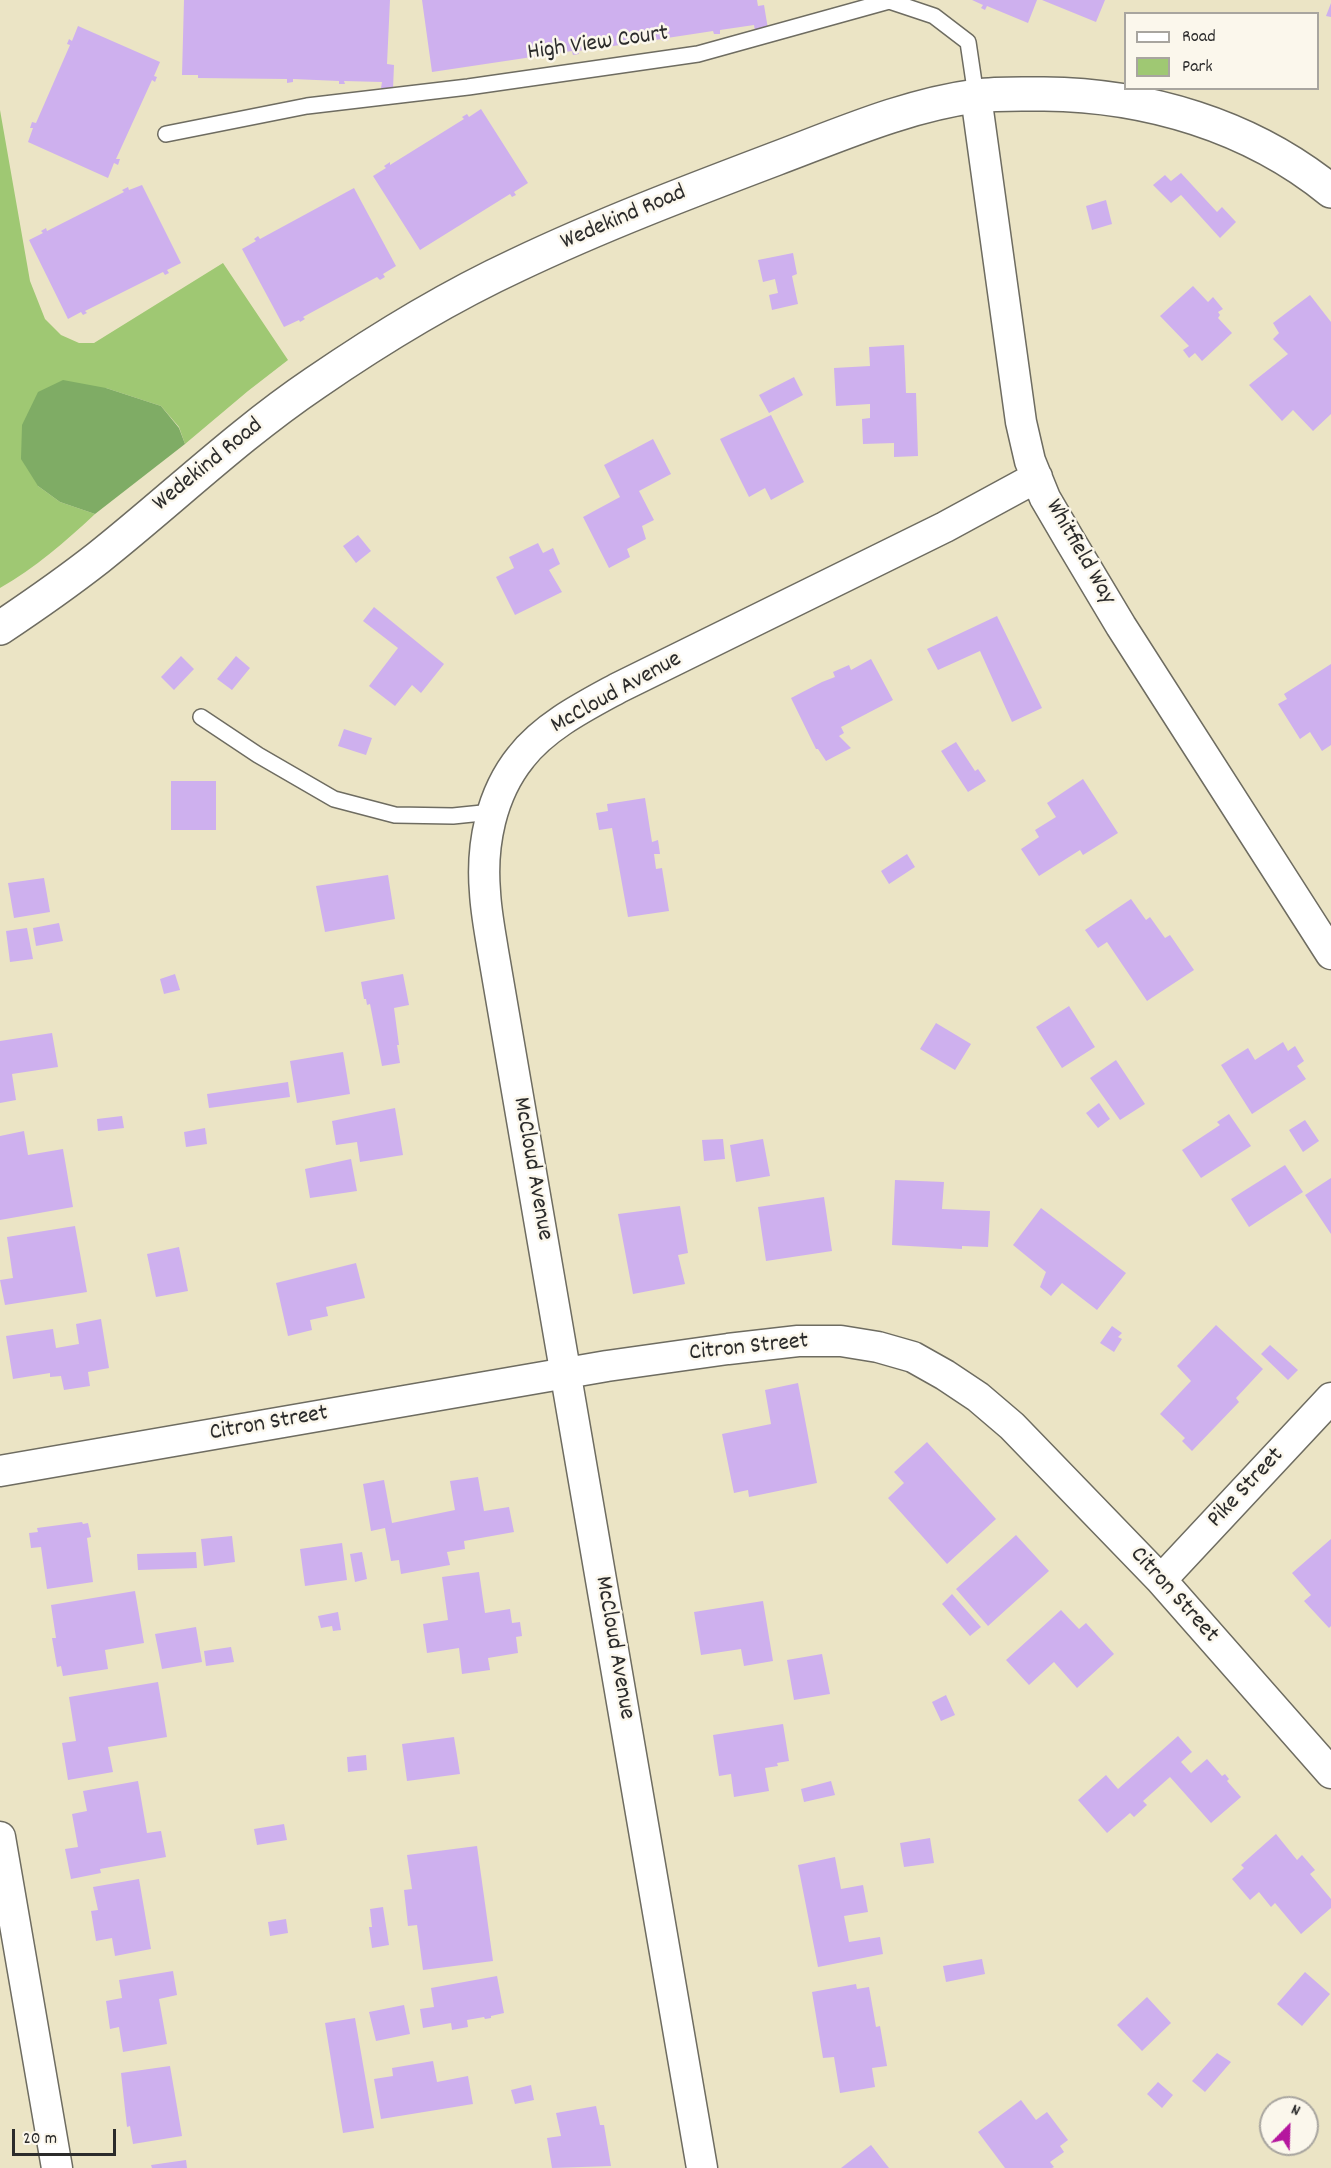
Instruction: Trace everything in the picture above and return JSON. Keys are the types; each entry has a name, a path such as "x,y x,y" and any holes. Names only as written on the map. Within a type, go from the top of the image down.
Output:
{"street":[{"name":"Wedekind Road","path":"0,628 98,558 229,448 311,386 384,338 442,304 525,261 612,222 887,118 941,102 1010,93 1072,94 1131,101 1199,118 1260,145 1314,176 1331,190"},
{"name":"Whitfield Way","path":"976,96 1021,422 1030,461 1051,508 1121,626 1331,954"},
{"name":"McCloud Avenue","path":"702,2168 495,963 484,891 484,852 492,812 504,782 522,755 549,730 584,707 629,683 945,527 1037,477"},
{"name":"Citron Street","path":"0,1471 566,1373 717,1351 798,1341 841,1341 878,1347 913,1358 945,1375 978,1397 1012,1426 1161,1580 1331,1773"},
{"name":"Pike Street","path":"1161,1580 1331,1398"},
{"path":"0,1837 13,1992 57,2168"}],"lane":[{"name":"High View Court","path":"166,134 307,106 468,87 698,54 890,1 934,16 968,42 976,96"},
{"path":"201,717 258,755 334,799 395,815 453,816 492,812"}],"green space":[{"path":"0,110 30,281 45,319 61,335 79,343 94,343 223,263 288,360 185,444 179,427 161,406 106,388 38,486 60,502 95,514 49,554 0,588"},
{"path":"63,380 106,388 161,406 179,428 185,444 95,514 60,502 38,486 21,459 22,425 38,392"}],"building":[{"path":"184,0 390,0 387,64 394,65 393,89 381,88 382,82 344,81 345,84 339,84 339,81 293,79 293,82 287,83 287,79 198,78 198,75 182,75"},
{"path":"422,0 757,0 758,6 764,5 768,29 755,31 754,25 720,30 720,34 714,34 713,31 667,38 668,41 662,41 662,39 578,51 579,54 573,55 572,51 432,72"},
{"path":"972,0 1037,0 1028,23 987,6 985,10 981,8 983,5"},
{"path":"1042,0 1105,0 1096,22"},
{"path":"1331,3 1331,17 1326,16"},
{"path":"78,26 160,62 154,76 157,77 155,82 152,80 116,159 120,159 118,165 114,163 108,178 28,142 33,128 30,128 32,122 36,123 70,45 67,44 69,39 72,41"},
{"path":"481,109 528,183 514,192 516,195 512,197 510,194 420,250 373,176 386,168 384,166 390,162 390,165 464,119 462,117 467,114 469,117"},
{"path":"1181,173 1217,212 1222,207 1236,222 1220,238 1181,195 1171,203 1153,185 1165,175 1171,181"},
{"path":"142,185 181,263 167,270 169,273 165,275 163,272 85,311 87,313 83,315 81,312 68,319 29,240 43,233 41,231 46,228 47,231 124,192 122,190 128,187 129,190"},
{"path":"354,188 396,266 383,274 385,277 380,280 377,277 303,317 305,319 300,322 299,320 284,327 242,249 256,241 254,239 258,236 260,239"},
{"path":"1106,200 1112,224 1092,230 1086,206"},
{"path":"793,253 797,274 792,276 798,304 772,310 769,295 778,293 775,279 763,282 758,260"},
{"path":"1193,286 1208,302 1213,297 1223,309 1218,312 1220,315 1218,318 1232,333 1202,361 1195,353 1189,358 1183,350 1189,346 1160,316"},
{"path":"1310,295 1331,322 1331,414 1313,431 1293,410 1282,421 1249,385 1288,354 1273,339 1279,333 1273,323"},
{"path":"904,345 906,393 916,393 918,456 894,457 894,443 863,444 862,419 870,418 870,404 836,406 834,368 870,366 869,347"},
{"path":"794,377 803,395 769,413 759,395"},
{"path":"771,415 804,482 771,500 765,488 749,497 720,439"},
{"path":"653,439 671,474 639,491 654,520 642,526 646,539 627,549 630,557 609,568 583,517 620,497 604,465"},
{"path":"358,535 371,551 356,563 343,546"},
{"path":"538,543 543,553 553,548 560,564 549,570 562,592 515,615 496,577 514,568 509,557"},
{"path":"374,607 444,664 421,693 412,685 395,706 369,686 398,648 363,621"},
{"path":"997,616 1042,708 1012,722 980,651 938,670 927,649"},
{"path":"181,656 194,669 174,690 161,677"},
{"path":"236,656 250,668 232,690 217,679"},
{"path":"871,659 893,700 841,727 844,733 839,736 851,748 826,761 816,749 791,698 835,677 833,672 849,665 851,670"},
{"path":"1331,664 1331,745 1322,751 1310,732 1300,739 1278,704 1287,699 1284,694"},
{"path":"344,729 372,738 366,755 338,746"},
{"path":"956,742 975,771 978,769 986,781 968,792 941,751"},
{"path":"1083,779 1118,833 1083,855 1080,850 1039,876 1021,849 1039,837 1035,830 1056,817 1047,803"},
{"path":"171,781 216,781 216,830 171,830"},
{"path":"645,798 652,842 658,840 660,854 654,854 656,869 662,868 669,911 628,917 612,828 599,830 596,813 608,811 607,804"},
{"path":"907,854 915,867 889,884 881,871"},
{"path":"388,875 395,919 325,932 316,886"},
{"path":"44,878 50,912 14,918 8,883"},
{"path":"1131,899 1146,920 1150,917 1165,938 1170,935 1194,970 1147,1001 1107,942 1098,948 1085,930"},
{"path":"59,923 63,941 36,946 33,928"},
{"path":"27,928 33,959 10,962 6,931"},
{"path":"175,974 180,990 164,994 160,979"},
{"path":"403,974 409,1005 394,1008 400,1063 382,1066 370,1004 367,1005 364,999 361,982"},
{"path":"1069,1006 1095,1047 1062,1068 1036,1027"},
{"path":"936,1023 971,1044 955,1070 920,1049"},
{"path":"52,1033 58,1067 12,1074 16,1100 0,1103 0,1041"},
{"path":"1283,1042 1288,1051 1295,1046 1304,1061 1297,1066 1306,1079 1252,1114 1221,1065 1248,1048 1255,1060"},
{"path":"343,1052 350,1094 297,1103 290,1061"},
{"path":"1116,1060 1145,1104 1120,1120 1090,1078"},
{"path":"288,1082 290,1097 209,1108 207,1094"},
{"path":"1099,1103 1110,1119 1098,1128 1086,1113"},
{"path":"395,1108 403,1155 360,1162 357,1142 336,1145 332,1121"},
{"path":"1229,1114 1251,1146 1201,1178 1182,1150 1220,1125 1217,1122"},
{"path":"122,1116 124,1128 98,1131 97,1119"},
{"path":"1305,1120 1319,1141 1303,1152 1289,1130"},
{"path":"205,1128 207,1144 186,1147 184,1132"},
{"path":"24,1131 28,1155 63,1149 73,1207 0,1220 0,1136"},
{"path":"723,1139 725,1159 704,1161 702,1140"},
{"path":"763,1139 770,1176 736,1182 730,1145"},
{"path":"351,1159 357,1191 310,1198 305,1169"},
{"path":"1285,1165 1303,1192 1249,1227 1231,1199"},
{"path":"1331,1178 1331,1234 1305,1195"},
{"path":"895,1180 944,1182 942,1209 990,1211 988,1247 962,1246 962,1249 892,1245"},
{"path":"824,1197 832,1251 766,1261 758,1207"},
{"path":"680,1206 688,1253 678,1255 685,1284 633,1294 618,1214"},
{"path":"1041,1208 1126,1273 1097,1310 1062,1283 1051,1296 1040,1287 1046,1272 1013,1245"},
{"path":"75,1226 87,1292 5,1305 0,1280 13,1278 7,1237"},
{"path":"179,1247 188,1291 156,1297 147,1254"},
{"path":"356,1263 365,1298 326,1307 328,1316 310,1320 312,1330 288,1336 276,1283"},
{"path":"101,1319 109,1368 88,1372 90,1386 64,1390 61,1376 50,1377 50,1373 13,1379 6,1336 53,1329 56,1348 79,1344 76,1324"},
{"path":"1216,1325 1263,1369 1236,1398 1239,1402 1192,1451 1182,1441 1185,1438 1160,1414 1191,1381 1177,1366"},
{"path":"1112,1326 1122,1333 1118,1337 1122,1339 1114,1352 1100,1343"},
{"path":"1270,1345 1298,1370 1288,1380 1261,1354"},
{"path":"798,1383 817,1483 749,1497 748,1490 734,1493 722,1434 771,1424 765,1390"},
{"path":"927,1442 996,1519 947,1564 888,1498 904,1483 894,1472"},
{"path":"478,1477 484,1511 509,1507 514,1532 464,1541 465,1549 447,1552 450,1565 401,1574 399,1560 391,1561 385,1528 371,1531 363,1484 384,1480 392,1523 455,1510 450,1481"},
{"path":"82,1522 83,1524 88,1523 91,1537 87,1538 93,1582 47,1589 41,1547 31,1548 29,1533 38,1532 37,1528"},
{"path":"1016,1535 1049,1571 988,1626 956,1589"},
{"path":"232,1536 235,1562 204,1566 201,1539"},
{"path":"1331,1539 1331,1626 1329,1628 1304,1601 1311,1595 1292,1573"},
{"path":"342,1543 347,1580 305,1586 300,1549"},
{"path":"196,1552 197,1568 138,1570 137,1554"},
{"path":"362,1552 367,1579 355,1582 350,1554"},
{"path":"479,1572 485,1613 510,1609 512,1623 520,1622 522,1636 516,1637 518,1653 488,1658 490,1670 462,1674 459,1648 427,1653 423,1624 448,1620 442,1577"},
{"path":"135,1591 144,1643 105,1650 108,1669 63,1676 61,1666 57,1667 52,1638 56,1638 51,1605"},
{"path":"952,1594 981,1627 970,1636 942,1604"},
{"path":"763,1601 773,1661 744,1666 741,1649 701,1655 694,1612"},
{"path":"1061,1610 1079,1629 1086,1623 1114,1654 1077,1688 1054,1662 1029,1685 1006,1660"},
{"path":"338,1612 341,1630 333,1631 332,1626 321,1628 318,1616"},
{"path":"196,1627 202,1662 162,1669 155,1634"},
{"path":"231,1647 234,1662 206,1666 204,1651"},
{"path":"822,1654 830,1694 794,1700 787,1660"},
{"path":"158,1682 167,1737 108,1747 113,1772 68,1780 62,1743 76,1741 69,1697"},
{"path":"946,1695 955,1715 941,1721 932,1702"},
{"path":"783,1724 789,1761 765,1768 769,1791 734,1797 731,1774 719,1776 713,1735"},
{"path":"1178,1736 1192,1752 1181,1762 1191,1773 1207,1759 1222,1776 1225,1774 1229,1779 1227,1781 1241,1797 1211,1823 1170,1777 1143,1801 1147,1805 1134,1817 1130,1813 1107,1833 1078,1800 1106,1775 1118,1789"},
{"path":"454,1737 460,1774 407,1781 402,1744"},
{"path":"366,1755 367,1770 348,1772 347,1757"},
{"path":"138,1781 147,1833 161,1831 166,1857 100,1869 101,1873 71,1879 65,1849 78,1847 72,1814 87,1811 83,1791"},
{"path":"831,1781 835,1795 804,1802 801,1789"},
{"path":"284,1824 287,1840 257,1845 254,1829"},
{"path":"1276,1834 1297,1860 1302,1855 1315,1870 1310,1874 1331,1899 1331,1908 1301,1934 1275,1903 1271,1907 1259,1892 1250,1900 1232,1879 1244,1868 1241,1865"},
{"path":"930,1838 934,1863 904,1867 900,1843"},
{"path":"477,1846 493,1961 423,1970 417,1925 408,1926 404,1890 412,1889 407,1855"},
{"path":"835,1857 841,1889 863,1885 868,1912 844,1916 849,1942 880,1937 883,1954 818,1967 798,1865"},
{"path":"139,1879 151,1949 115,1956 112,1938 96,1941 91,1911 98,1910 93,1887"},
{"path":"383,1907 389,1945 372,1948 369,1927 372,1927 370,1909"},
{"path":"286,1919 288,1933 270,1936 268,1922"},
{"path":"982,1959 985,1974 946,1982 943,1966"},
{"path":"173,1971 177,1995 159,1999 167,2044 123,2052 119,2027 110,2029 106,2001 122,1998 119,1980"},
{"path":"1305,1972 1330,1994 1302,2026 1277,2004"},
{"path":"497,1976 504,2013 491,2016 491,2018 467,2020 468,2027 452,2030 451,2023 423,2028 420,2009 434,2007 431,1988"},
{"path":"856,1984 857,1989 869,1987 876,2027 880,2026 887,2066 872,2068 875,2087 840,2093 834,2057 823,2058 812,1992"},
{"path":"1147,1997 1171,2023 1142,2051 1117,2025"},
{"path":"404,2005 410,2034 376,2041 369,2012"},
{"path":"355,2018 374,2128 343,2133 325,2023"},
{"path":"1217,2053 1231,2062 1205,2092 1192,2081"},
{"path":"433,2061 437,2082 468,2076 473,2104 381,2119 374,2079 393,2076 392,2068"},
{"path":"170,2066 182,2136 133,2144 130,2126 127,2127 121,2073"},
{"path":"1158,2082 1173,2095 1162,2108 1147,2094"},
{"path":"531,2085 534,2100 515,2104 511,2090"},
{"path":"1021,2100 1036,2120 1047,2112 1068,2140 1060,2146 1064,2152 1050,2162 1054,2167 1052,2168 1005,2168 978,2132"},
{"path":"596,2106 600,2125 604,2125 611,2166 552,2168 547,2138 561,2136 556,2113"},
{"path":"871,2145 889,2168 841,2168"},
{"path":"186,2160 187,2168 152,2168 151,2165"}]}
